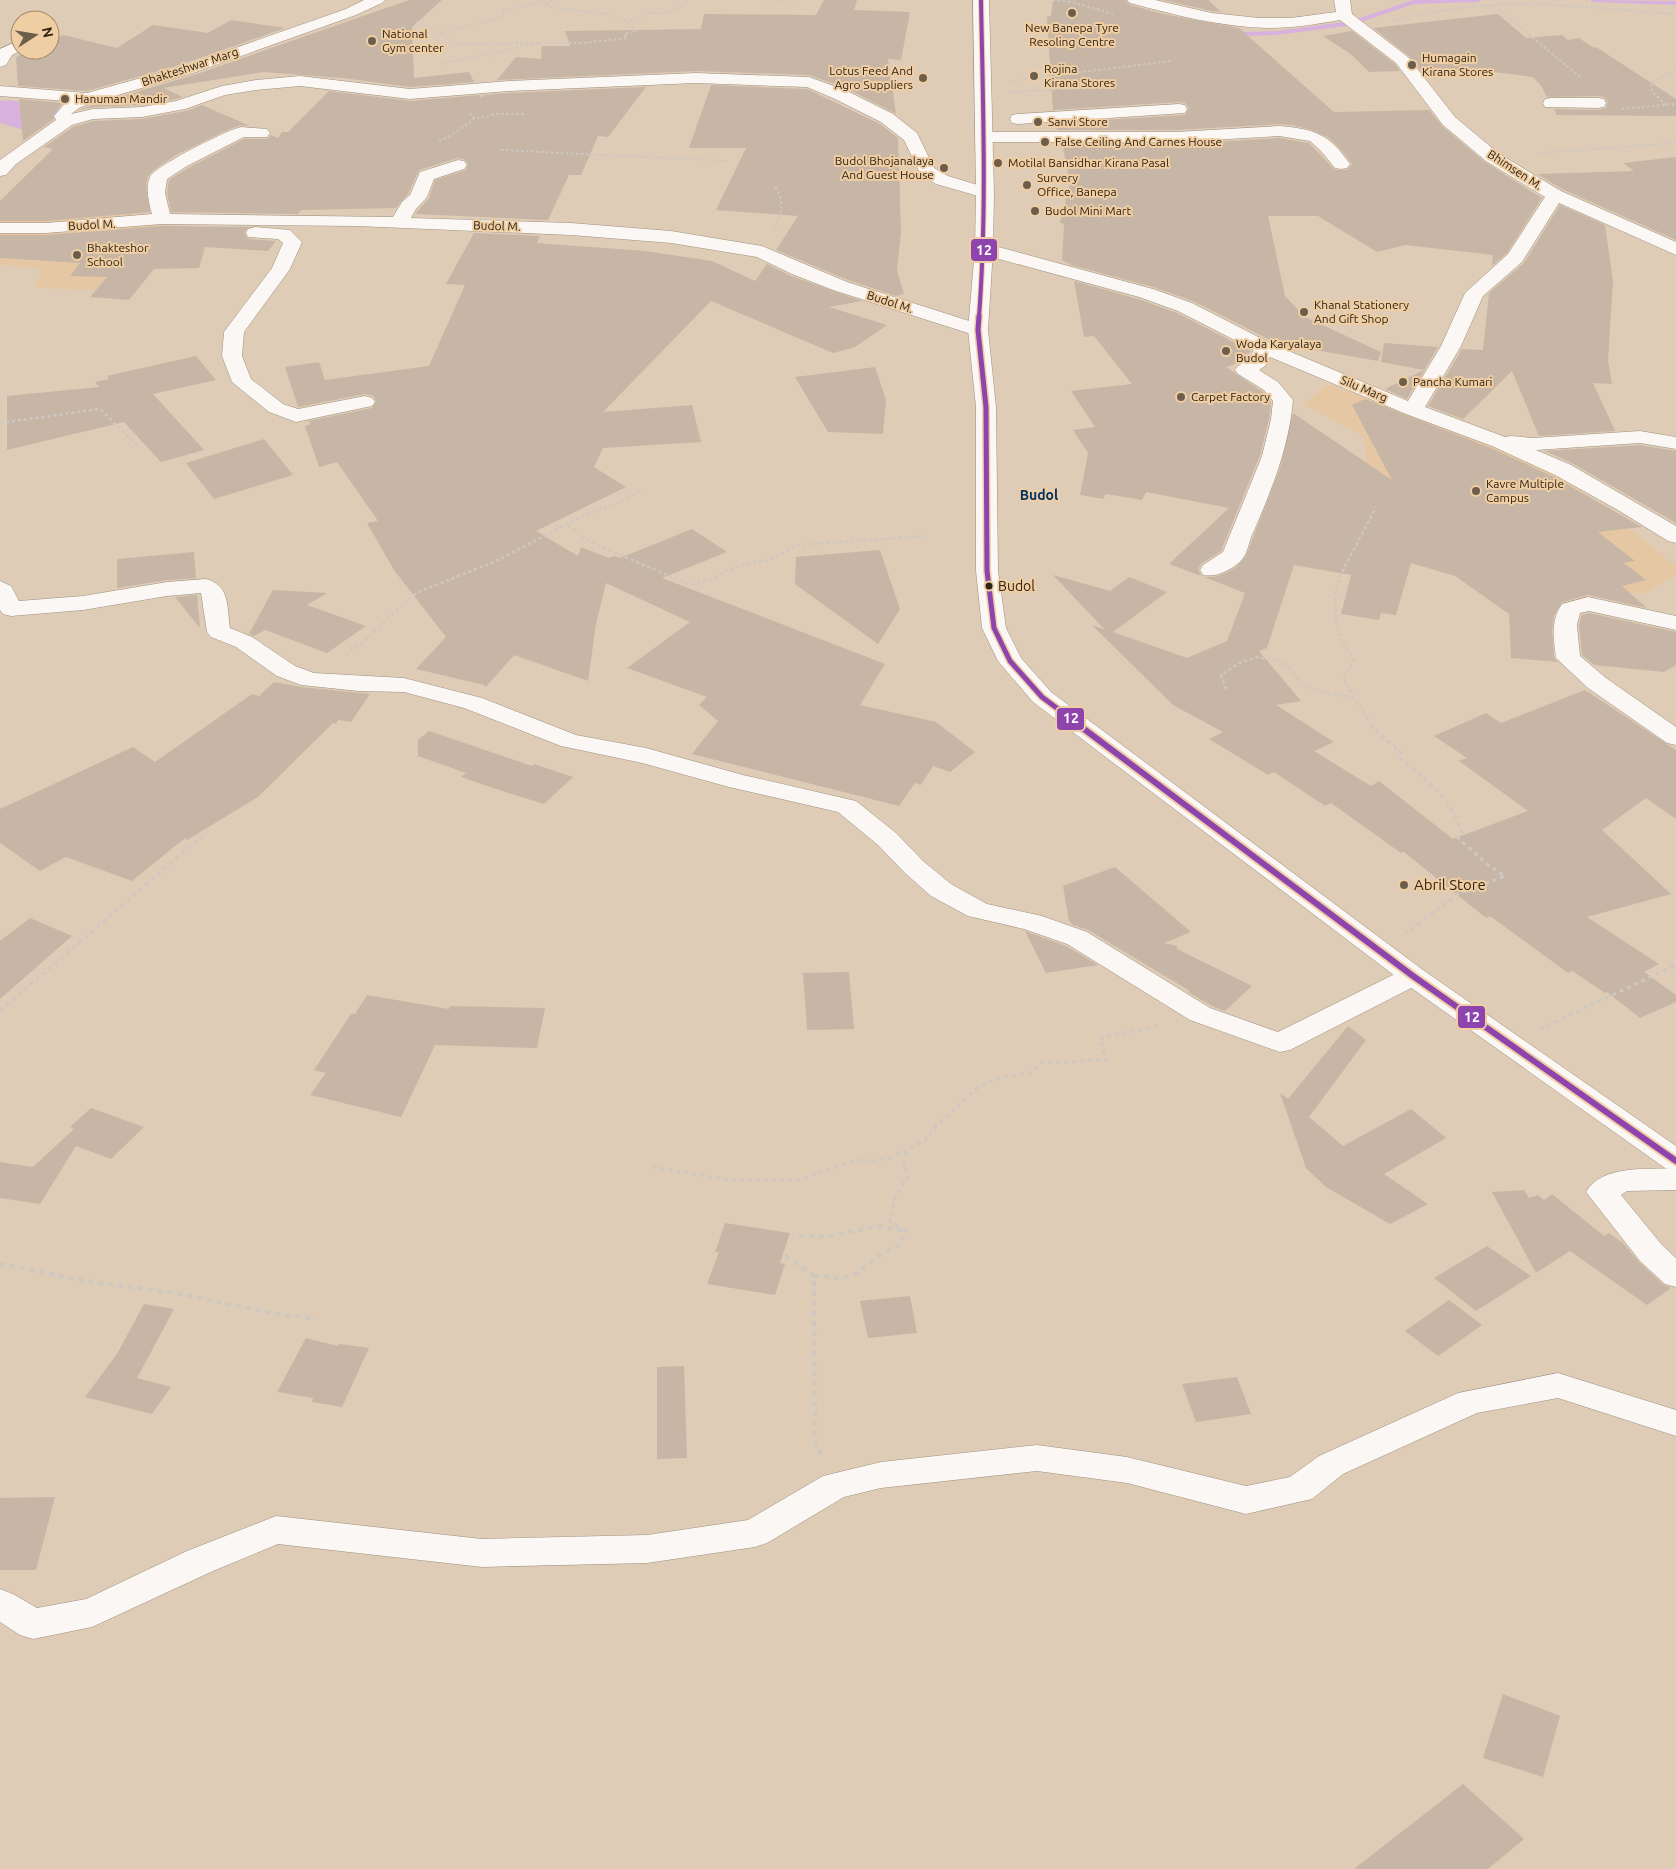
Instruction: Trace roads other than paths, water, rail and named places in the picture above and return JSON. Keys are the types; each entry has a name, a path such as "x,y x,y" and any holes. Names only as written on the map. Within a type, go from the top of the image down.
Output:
{"main road":[{"name":"Bhakteshwar Marg","path":"0,171 10,160 88,98 190,69 351,12 377,0"},
{"path":"981,0 985,193 984,249 978,330 986,407 987,571 994,628 1010,661 1042,697 1376,949 1676,1160"},
{"path":"1135,0 1206,16 1260,23 1296,21 1343,7"},
{"name":"Bhimsen M.","path":"1343,7 1352,23 1402,60 1450,121 1492,157 1555,195 1515,258 1475,293 1451,346 1413,410"},
{"path":"0,62 6,52 10,50"},
{"path":"0,97 68,112 93,114 142,112 256,85 300,81 410,94 510,86 696,78 809,82 841,95 887,118 911,138 927,171 942,180 985,193"},
{"path":"0,92 88,98"},
{"path":"0,92 68,112"},
{"path":"1551,103 1598,103"},
{"path":"984,129 1179,109"},
{"path":"984,129 1176,137 1280,131 1314,135 1327,144 1342,164"},
{"path":"162,219 156,194 159,177 181,162 241,132 261,133"},
{"path":"399,223 408,206 418,197 426,176 458,165"},
{"path":"1555,195 1676,249"},
{"name":"Budol M.","path":"0,228 46,228 162,219 399,223 571,229 653,235 762,252 799,270 840,286 978,330"},
{"path":"192,220 229,232 283,234 293,242 281,269 234,332 232,356 242,382 276,408 296,416 365,402"},
{"name":"Silu Marg","path":"984,249 1146,293 1185,307 1265,348 1413,410 1499,442 1563,470 1626,505 1676,536"},
{"path":"1211,570 1234,555 1236,545 1264,483 1278,434 1283,400 1271,386 1245,370 1258,362 1265,348"},
{"path":"1499,442 1533,444 1640,438 1676,443"},
{"path":"0,588 11,609 83,603 167,589 206,586 213,591 219,632 244,642 286,671 310,680 404,685 473,703 570,741 646,756 738,782 847,806 887,839 940,890 978,910 1032,922 1077,938 1200,1014 1280,1043 1413,976"},
{"path":"1676,623 1588,604 1570,609 1565,625 1568,658 1597,683 1676,738"},
{"path":"1676,1179 1622,1181 1601,1192 1651,1253 1676,1276"},
{"path":"0,1604 33,1624 92,1612 200,1561 276,1530 482,1553 656,1548 756,1533 835,1486 881,1476 1036,1458 1127,1470 1246,1500 1300,1489 1331,1465 1470,1402 1558,1385 1676,1423"}],"waterway":[{"path":"1231,31 1247,34 1277,33 1352,23 1413,2 1478,0"},
{"path":"1593,0 1676,3"}],"place":[{"name":"New Banepa Tyre Resoling Centre","path":"1072,13"},
{"name":"National Gym center","path":"372,41"},
{"name":"Humagain Kirana Stores","path":"1412,65"},
{"name":"Rojina Kirana Stores","path":"1034,76"},
{"name":"Lotus Feed And Agro Suppliers","path":"923,78"},
{"name":"Hanuman Mandir","path":"65,99"},
{"name":"Sanvi Store","path":"1038,122"},
{"name":"False Ceiling And Carnes House","path":"1045,142"},
{"name":"Motilal Bansidhar Kirana Pasal","path":"998,163"},
{"name":"Budol Bhojanalaya And Guest House","path":"944,168"},
{"name":"Survery Office, Banepa","path":"1027,185"},
{"name":"Budol Mini Mart","path":"1035,211"},
{"name":"Bhakteshor School","path":"77,255"},
{"name":"Khanal Stationery And Gift Shop","path":"1304,312"},
{"name":"Woda Karyalaya Budol","path":"1226,351"},
{"name":"Pancha Kumari","path":"1403,382"},
{"name":"Carpet Factory","path":"1181,397"},
{"name":"Kavre Multiple Campus","path":"1476,491"},
{"name":"Budol","path":"989,586"},
{"name":"Abril Store","path":"1404,885"}],"district":[{"name":"Budol","path":"1039,495"}]}
